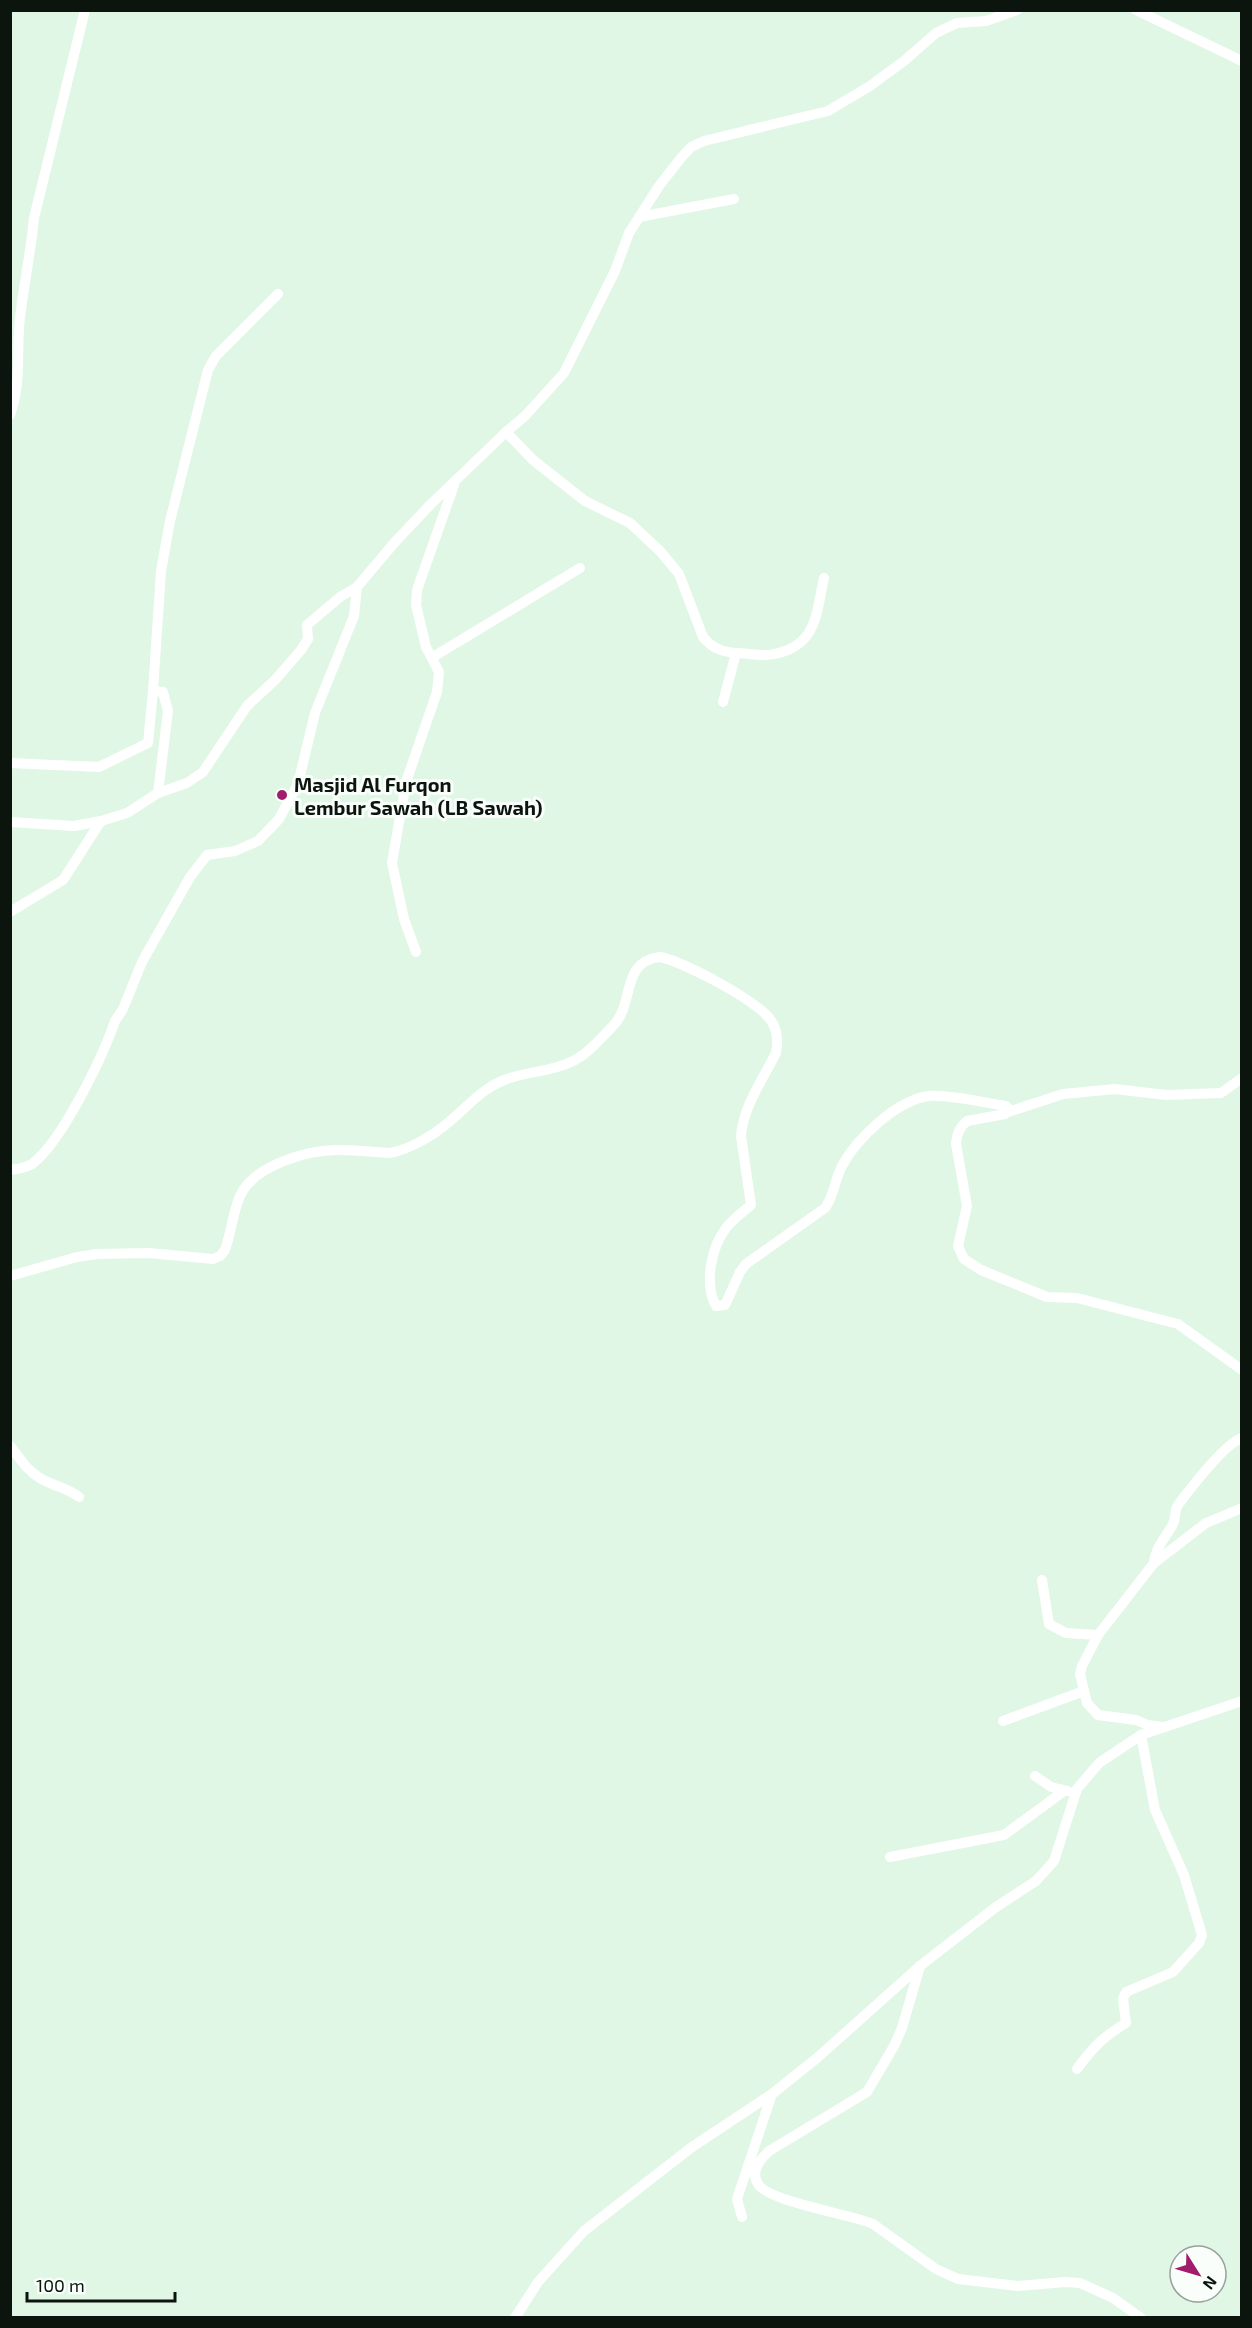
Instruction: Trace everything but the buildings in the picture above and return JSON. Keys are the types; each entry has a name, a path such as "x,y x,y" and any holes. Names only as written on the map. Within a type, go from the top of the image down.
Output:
{"street":[{"path":"10,415 15,403 20,370 20,310 32,244 34,218 85,10"},
{"path":"10,822 74,826 101,821 127,813 158,793 187,783 203,772 247,706 276,680 301,650 308,639 307,626 340,597 357,588 395,542 535,406 564,373 615,271 629,233 659,186 691,147 705,141 828,111 870,86 936,33 957,23 986,21 1017,10"},
{"path":"1136,10 1242,62"},
{"path":"639,217 734,199"},
{"path":"10,763 99,767 148,743 161,571 170,520 208,370 216,356 278,294"},
{"path":"506,432 533,460 585,501 630,523 660,551 679,574 703,637 710,645 726,652 773,655 802,643 809,635 814,623 824,578"},
{"path":"416,952 404,918 393,863 405,782 437,692 440,672 434,657 426,647 416,605 417,590 455,482"},
{"path":"434,657 580,568"},
{"path":"10,1170 26,1167 37,1160 70,1117 115,1021 123,1009 142,962 190,878 207,855 236,851 258,841 279,819 298,784 321,696 354,616 357,588"},
{"path":"723,702 735,652"},
{"path":"153,691 163,692 168,711 158,793"},
{"path":"10,912 63,880 101,821"},
{"path":"10,1276 77,1257 97,1254 149,1253 213,1259 220,1256 225,1250 241,1195 254,1179 271,1167 300,1156 337,1150 398,1151 438,1130 480,1094 501,1080 573,1061 587,1051 618,1021 625,1008 634,972 644,961 652,958 666,958 752,1002 763,1011 777,1032 776,1053 741,1125 751,1205 726,1227 716,1245 711,1272 711,1291 716,1306 725,1305 740,1272 747,1264 825,1208 830,1201 837,1176 854,1147 866,1133 908,1102 936,1096 1006,1106 1008,1112"},
{"path":"1242,1078 1221,1093 1166,1095 1115,1089 1063,1094 989,1118 967,1121 956,1136 967,1206 957,1241 961,1255 981,1270 1047,1297 1077,1298 1178,1324 1242,1370"},
{"path":"1154,1563 1155,1553 1174,1521 1174,1512 1178,1505 1223,1451 1235,1440 1242,1438"},
{"path":"10,1446 25,1467 41,1479 71,1490 79,1497"},
{"path":"1165,1727 1098,1715 1088,1703 1080,1671 1098,1635 1154,1563 1206,1523 1242,1508"},
{"path":"1042,1580 1049,1624 1066,1633 1098,1635"},
{"path":"1003,1721 1084,1691"},
{"path":"515,2318 538,2282 584,2231 692,2147 772,2094 817,2058 920,1966 996,1907 1036,1881 1054,1861 1077,1789 1099,1763 1141,1735 1242,1701"},
{"path":"1077,2069 1095,2044 1126,2023 1123,1999 1126,1992 1173,1972 1199,1943 1202,1935 1184,1875 1155,1810 1141,1735"},
{"path":"1035,1776 1045,1784 1064,1791"},
{"path":"890,1857 1004,1835 1064,1791 1077,1789"},
{"path":"920,1966 898,2037 867,2092 769,2151 756,2167 755,2176 758,2184 770,2193 815,2209 867,2222 936,2269 958,2279 1018,2286 1080,2283 1113,2298 1141,2318"},
{"path":"742,2217 737,2199 772,2094"}],"place":[{"name":"Masjid Al Furqon Lembur Sawah (LB Sawah)","path":"282,795"}]}
